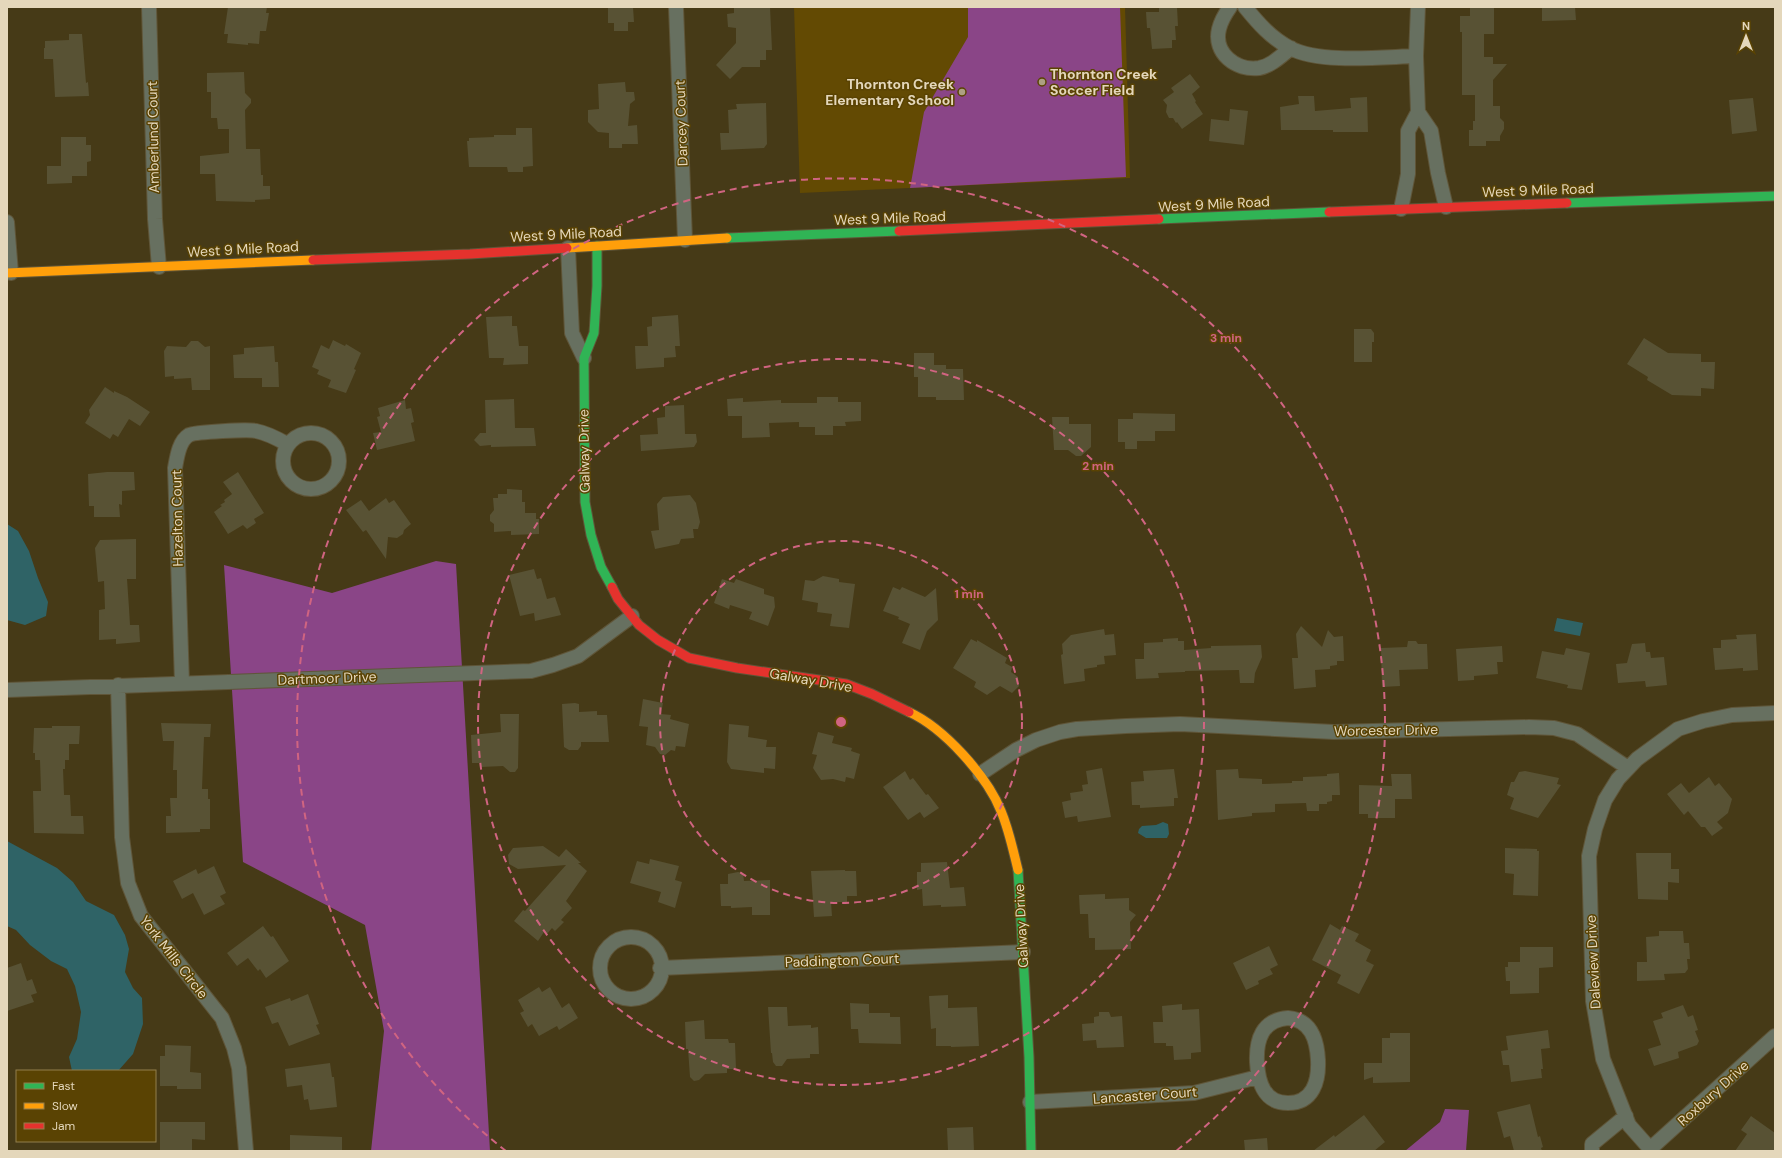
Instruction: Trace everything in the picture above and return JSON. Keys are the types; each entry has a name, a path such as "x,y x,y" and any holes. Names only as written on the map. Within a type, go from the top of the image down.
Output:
{"street":[{"name":"Amberlund Court","path":"149,7 155,219 159,267"},
{"name":"Darcey Court","path":"676,7 685,240"},
{"path":"1230,7 1224,17 1219,31 1219,44 1224,56 1232,63 1244,67 1259,68 1273,62 1290,48"},
{"path":"1245,7 1261,28 1290,48 1311,55 1340,58 1416,56"},
{"path":"1401,210 1408,174 1408,131 1418,112 1416,56 1418,7"},
{"path":"1418,112 1431,131 1446,208"},
{"name":"West 9 Mile Road","path":"9,273 470,254 685,240 1446,208 1775,196"},
{"path":"7,222 9,273"},
{"name":"Galway Drive","path":"596,246 597,286 594,333 584,358 585,502 591,535 601,567 618,599 639,625 658,640 689,658 745,669 846,684 872,694 914,714 952,742 980,774 1001,810 1012,845 1018,874 1023,952 1031,1151"},
{"name":"Galway Drive","path":"568,248 572,333 584,358"},
{"name":"Hazelton Court","path":"182,683 174,468 181,443 190,435 208,432 255,430 287,444"},
{"path":"308,433 322,434 330,440 336,448 339,457 339,467 335,476 329,483 321,488 303,488 294,484 288,478 284,470 283,457 287,444 294,437 308,433"},
{"name":"Dartmoor Drive","path":"7,690 531,671 578,656 632,616"},
{"name":"York Mills Circle","path":"118,685 122,837 128,883 141,916 222,1018 234,1048 239,1068 246,1151"},
{"path":"1628,768 1637,759 1678,729 1703,721 1732,715 1775,713"},
{"name":"Worcester Drive","path":"980,774 1016,750 1036,740 1060,732 1126,726 1180,724 1334,732 1529,727 1554,728 1577,734 1628,768"},
{"name":"Daleview Drive","path":"1628,768 1618,779 1605,800 1595,829 1589,856 1593,1001 1603,1059 1629,1125 1651,1150"},
{"path":"630,937 640,938 649,943 656,950 660,958 660,968 660,978 655,988 647,995 637,999 626,1000 616,996 607,989 601,980 599,970 601,959 609,947 621,939 630,937"},
{"name":"Paddington Court","path":"660,968 1023,952"},
{"path":"1288,1018 1297,1020 1311,1030 1318,1047 1319,1068 1317,1084 1309,1096 1296,1102 1279,1102 1265,1093 1258,1077 1257,1047 1262,1032 1266,1028 1274,1022 1288,1018"},
{"name":"Roxbury Drive","path":"1651,1150 1775,1036"},
{"name":"Lancaster Court","path":"1030,1102 1194,1093 1258,1077"},
{"path":"1592,1151 1592,1144 1626,1116"}],"shaded area":[{"name":"Thornton Creek Elementary School","path":"794,7 1125,7 1130,178 800,193"},
{"path":"968,7 1120,7 1126,177 910,188 924,112 968,37"},
{"path":"436,561 456,564 490,1151 371,1151 384,1031 365,925 243,862 224,565 332,593"},
{"path":"1445,1109 1469,1110 1466,1151 1405,1151 1440,1122"}],"water":[{"path":"7,524 18,531 29,551 48,602 46,616 25,625 7,620"},
{"path":"1557,618 1583,623 1580,636 1554,631"},
{"path":"1163,822 1168,824 1169,834 1167,838 1146,838 1138,833 1142,826 1156,825"},
{"path":"7,841 57,868 73,882 86,901 114,915 125,935 129,949 125,972 133,988 142,998 143,1024 133,1054 119,1070 72,1070 69,1057 77,1039 81,1012 75,986 67,969 51,961 30,945 16,930 7,926"}],"building":[{"path":"228,7 267,7 266,13 269,13 266,31 260,31 259,44 248,43 248,45 227,43 228,34 224,34"},
{"path":"608,7 633,7 634,22 628,22 628,31 614,31 614,23 608,23"},
{"path":"734,7 770,7 772,50 766,50 766,60 760,60 760,67 742,67 730,79 716,65 736,43 736,28 728,27 727,14 734,13"},
{"path":"1159,7 1177,7 1178,26 1175,26 1176,40 1172,40 1172,48 1152,49 1150,28 1147,28 1146,12 1159,12"},
{"path":"1470,7 1494,7 1494,34 1484,34 1484,57 1493,57 1493,64 1507,64 1493,80 1493,106 1500,106 1500,118 1504,122 1504,129 1500,136 1500,141 1486,141 1486,146 1469,146 1469,130 1473,130 1473,121 1475,121 1475,95 1462,95 1462,32 1460,32 1460,16 1470,16"},
{"path":"1542,7 1575,7 1576,20 1542,21"},
{"path":"69,34 82,34 86,83 88,82 89,96 55,97 53,59 44,59 45,41 69,40"},
{"path":"244,72 245,93 251,99 251,103 245,110 246,149 260,149 263,186 270,186 270,199 255,200 255,202 216,201 215,174 200,174 200,156 229,153 229,129 218,129 217,118 211,118 211,92 207,92 207,73"},
{"path":"1190,74 1200,87 1192,94 1196,101 1195,102 1203,114 1182,129 1173,118 1169,118 1166,112 1167,105 1163,100 1174,92 1171,88"},
{"path":"625,82 626,92 634,92 635,100 630,104 628,126 637,125 638,144 622,144 622,148 609,148 609,133 598,132 588,122 588,110 599,109 598,84"},
{"path":"1298,96 1314,96 1315,111 1351,108 1350,98 1367,97 1368,132 1281,130 1280,107 1299,104"},
{"path":"1753,98 1757,131 1732,134 1729,100"},
{"path":"766,103 767,144 764,148 721,150 720,133 729,133 728,110 737,109 736,104"},
{"path":"1230,109 1248,111 1244,145 1209,141 1211,119 1229,121"},
{"path":"516,128 532,128 533,166 523,167 523,172 508,172 507,167 469,167 467,141 469,141 469,138 494,137 494,135 516,135"},
{"path":"61,137 86,137 86,145 91,145 91,161 87,162 87,176 72,176 72,183 47,184 47,166 61,166"},
{"path":"678,315 680,346 675,346 676,357 664,358 664,367 636,369 635,346 648,346 647,327 652,326 652,317"},
{"path":"512,316 512,326 517,326 519,346 528,346 528,364 503,365 504,358 489,358 486,317"},
{"path":"1354,329 1371,329 1374,333 1374,342 1372,342 1372,362 1354,362"},
{"path":"1644,338 1668,353 1701,354 1701,362 1715,362 1714,389 1701,388 1701,396 1672,395 1647,380 1648,377 1627,364"},
{"path":"333,340 345,346 346,344 361,353 354,369 356,370 346,393 328,387 331,380 317,374 319,370 312,367 321,345 329,349"},
{"path":"191,341 198,341 205,347 210,346 210,390 192,390 191,378 174,379 174,376 165,377 164,351 167,346 186,347"},
{"path":"274,346 275,362 278,362 279,387 262,387 262,378 234,378 233,355 244,354 244,348"},
{"path":"914,353 934,353 934,365 946,365 946,369 963,369 964,400 936,400 936,397 918,397 918,377 914,377"},
{"path":"105,387 114,393 114,391 127,397 150,412 140,426 129,419 118,437 113,434 110,439 85,423 90,415 89,410"},
{"path":"817,397 838,397 838,402 861,402 861,421 845,422 846,426 833,426 833,435 815,435 815,427 799,427 799,422 769,423 770,437 742,438 742,416 728,416 727,399 743,398 743,402 781,400 781,403 817,403"},
{"path":"514,399 515,428 534,428 536,446 480,446 474,440 480,433 486,433 485,400"},
{"path":"405,400 406,409 411,408 414,422 411,423 415,441 377,450 373,433 381,432 377,417 380,416 378,408"},
{"path":"684,405 685,434 696,434 697,442 694,447 641,451 640,435 658,434 657,418 665,417 665,406"},
{"path":"1133,413 1175,414 1175,431 1155,431 1155,441 1137,441 1137,449 1125,449 1125,442 1118,442 1118,419 1133,419"},
{"path":"1052,417 1069,417 1069,424 1091,424 1091,447 1081,456 1076,456 1068,450 1054,450"},
{"path":"134,472 135,490 122,491 122,505 119,504 120,517 94,517 94,506 89,506 88,474"},
{"path":"238,472 264,513 254,519 256,523 247,529 243,525 228,534 214,512 222,506 220,505 225,502 224,500 232,494 223,482"},
{"path":"507,489 522,490 522,502 525,502 525,513 536,513 536,519 539,519 539,534 511,535 511,531 494,532 494,524 490,521 490,515 494,510 493,498 498,498 498,494 507,494"},
{"path":"690,495 696,503 700,522 698,529 693,529 694,538 681,539 679,544 655,549 651,531 659,530 657,504 663,497"},
{"path":"386,498 389,503 394,500 411,524 404,530 403,534 397,538 388,537 386,559 366,530 363,532 346,510 361,500 369,511"},
{"path":"136,539 136,579 127,579 130,625 139,625 140,642 116,644 116,639 99,640 99,610 105,609 104,581 98,582 95,548 100,540"},
{"path":"534,569 537,579 541,578 547,599 555,597 561,615 535,621 534,613 520,616 509,575"},
{"path":"823,576 839,579 839,582 855,584 849,628 830,626 832,614 817,612 818,603 802,600 805,580 814,581"},
{"path":"722,579 734,583 736,579 764,589 764,594 774,597 775,607 768,626 749,619 752,612 730,605 729,609 714,603"},
{"path":"893,587 900,590 902,587 925,597 936,588 938,620 927,631 920,650 902,643 910,624 898,619 899,617 883,611"},
{"path":"1301,626 1322,647 1328,630 1334,637 1343,636 1344,661 1337,661 1337,665 1330,666 1330,669 1315,670 1316,687 1294,689 1292,658 1298,658 1296,634"},
{"path":"1104,629 1105,635 1114,634 1116,655 1104,656 1105,664 1084,669 1085,681 1064,684 1061,655 1063,654 1062,644 1071,635"},
{"path":"1756,634 1758,670 1743,671 1743,668 1715,670 1713,648 1721,648 1721,640 1737,639 1736,635"},
{"path":"1178,638 1178,641 1184,641 1184,650 1211,648 1211,646 1261,645 1262,657 1255,673 1254,683 1240,683 1239,670 1158,673 1159,678 1136,679 1135,659 1144,659 1144,643 1163,642 1163,639"},
{"path":"971,639 977,642 977,640 1007,658 1005,663 1012,667 1011,672 1018,677 1019,686 1012,693 1000,686 987,695 974,687 976,682 953,668"},
{"path":"1408,641 1416,641 1418,644 1427,644 1428,669 1399,670 1400,686 1382,687 1381,648 1407,647"},
{"path":"1645,643 1646,652 1650,652 1651,658 1664,657 1667,685 1646,687 1645,681 1618,683 1616,664 1627,663 1632,644"},
{"path":"1502,646 1503,662 1497,662 1498,674 1474,676 1474,680 1458,681 1456,649"},
{"path":"1566,648 1590,653 1582,690 1567,688 1568,685 1536,678 1542,651 1564,655"},
{"path":"643,699 663,703 661,714 671,715 670,719 689,724 685,747 676,746 675,751 671,750 665,755 660,754 655,747 646,745 648,727 639,726"},
{"path":"562,704 579,704 579,712 597,711 597,715 607,715 609,742 581,742 581,746 578,750 569,750 564,747"},
{"path":"500,714 519,714 518,768 515,772 510,772 503,766 481,767 481,763 472,763 471,735 501,732"},
{"path":"161,723 211,724 210,737 204,737 202,789 208,789 208,799 210,799 210,829 200,829 200,832 166,833 166,816 171,816 170,798 177,798 177,770 173,770 174,741 163,741"},
{"path":"729,724 749,726 748,737 767,740 766,747 776,747 775,769 764,768 764,773 731,769 727,762"},
{"path":"52,726 80,726 79,744 69,744 69,760 65,760 65,769 63,769 64,795 70,795 71,816 83,816 84,834 34,833 33,791 41,791 40,760 35,760 35,753 33,753 34,728 52,728"},
{"path":"818,732 834,736 832,743 852,748 851,751 860,754 854,779 846,777 845,782 833,779 821,780 813,768 817,755 812,754"},
{"path":"1102,768 1111,817 1078,822 1077,816 1065,818 1062,802 1071,800 1070,793 1083,791 1082,785 1088,784 1086,771"},
{"path":"1174,769 1178,798 1174,798 1174,806 1140,808 1140,805 1132,805 1131,782 1144,781 1143,771"},
{"path":"1238,769 1239,778 1262,779 1262,784 1292,783 1292,781 1303,781 1303,777 1327,776 1327,774 1339,773 1340,795 1332,795 1332,801 1327,802 1327,804 1319,804 1319,811 1307,811 1306,803 1275,804 1275,812 1252,813 1252,816 1218,820 1216,770"},
{"path":"905,771 910,780 913,778 926,795 928,794 939,808 924,818 920,812 908,820 883,787"},
{"path":"1525,771 1559,778 1557,784 1561,785 1538,818 1510,809 1514,798 1507,795 1511,782 1514,782 1519,772"},
{"path":"1391,774 1411,774 1412,799 1395,799 1395,818 1368,818 1368,814 1359,814 1359,785 1392,786"},
{"path":"1709,777 1715,786 1719,783 1732,799 1728,813 1717,822 1723,828 1712,836 1705,827 1701,827 1688,811 1684,815 1667,794 1681,783 1689,793"},
{"path":"543,846 559,857 566,849 587,871 566,901 572,908 561,920 564,922 555,931 552,928 547,934 544,932 538,941 514,921 523,910 525,911 566,865 518,869 509,864 508,855 513,848"},
{"path":"1505,848 1537,849 1537,851 1539,851 1538,896 1513,895 1514,874 1505,873"},
{"path":"1636,853 1671,853 1671,869 1679,869 1679,883 1668,882 1668,900 1638,899"},
{"path":"650,859 679,866 675,880 682,882 675,908 658,902 661,892 630,883 637,861 649,864"},
{"path":"947,862 950,888 964,887 966,906 923,906 922,889 917,890 917,872 921,872 921,863"},
{"path":"214,866 226,893 220,896 225,904 204,915 193,893 182,899 173,881 196,869 198,874"},
{"path":"811,871 856,871 857,896 847,896 847,902 831,902 832,916 814,917"},
{"path":"738,872 743,873 744,881 770,880 770,915 752,915 752,907 731,908 731,906 721,906 720,884 728,884 728,874"},
{"path":"1105,894 1105,899 1129,898 1129,910 1136,915 1130,922 1131,949 1095,950 1095,938 1089,938 1088,914 1080,914 1079,895"},
{"path":"1330,924 1340,930 1342,926 1359,934 1355,941 1371,950 1366,961 1374,965 1359,994 1337,983 1341,975 1312,960"},
{"path":"263,926 271,937 273,936 289,961 266,978 260,969 258,971 248,958 237,966 227,953"},
{"path":"1659,931 1683,931 1684,943 1689,943 1690,959 1687,959 1688,969 1685,973 1664,974 1665,980 1637,981 1637,962 1647,962 1646,937 1659,936"},
{"path":"1269,946 1278,965 1270,969 1273,974 1258,981 1259,984 1246,990 1233,963"},
{"path":"1520,947 1553,947 1553,967 1539,968 1539,993 1510,994 1510,981 1506,981 1505,967 1508,967 1508,962 1520,962"},
{"path":"21,963 27,981 32,979 37,993 31,995 34,1002 7,1011 7,968"},
{"path":"539,987 542,992 550,987 562,1008 569,1003 578,1018 559,1030 557,1026 539,1036 532,1024 528,1027 520,1013 524,1011 518,1000"},
{"path":"308,994 319,1024 316,1025 320,1034 289,1046 278,1022 272,1024 265,1007 290,998 291,1001"},
{"path":"948,995 948,1008 977,1007 979,1046 936,1046 936,1028 931,1029 929,996"},
{"path":"850,1003 869,1004 869,1013 890,1013 890,1017 900,1017 901,1044 859,1043 858,1029 851,1029"},
{"path":"1182,1004 1182,1010 1199,1009 1201,1052 1191,1053 1191,1059 1174,1060 1173,1046 1166,1046 1166,1043 1154,1043 1153,1022 1163,1022 1162,1006"},
{"path":"1683,1005 1688,1017 1693,1015 1698,1030 1695,1031 1699,1041 1697,1045 1678,1052 1679,1058 1654,1066 1648,1049 1661,1045 1653,1021 1663,1018 1661,1013"},
{"path":"768,1007 787,1007 788,1026 811,1025 811,1028 818,1027 819,1054 810,1054 810,1058 787,1059 782,1066 776,1066 773,1062 771,1053"},
{"path":"1099,1012 1109,1012 1111,1017 1122,1016 1124,1047 1097,1048 1096,1040 1083,1041 1082,1024 1094,1023 1094,1017 1099,1016"},
{"path":"704,1020 705,1039 728,1039 729,1043 735,1043 736,1069 727,1069 727,1073 705,1074 699,1080 694,1081 690,1077 688,1049 686,1049 685,1022"},
{"path":"1548,1030 1550,1048 1541,1049 1543,1069 1541,1069 1542,1078 1511,1082 1509,1065 1503,1065 1501,1051 1508,1050 1506,1036"},
{"path":"1390,1033 1410,1033 1410,1082 1373,1083 1373,1077 1364,1080 1364,1063 1382,1063 1382,1038 1390,1038"},
{"path":"165,1045 191,1046 190,1072 201,1073 201,1089 177,1089 177,1086 160,1086 160,1056 165,1056"},
{"path":"330,1063 332,1077 334,1077 337,1107 310,1110 308,1099 304,1100 302,1085 287,1087 285,1069"},
{"path":"1530,1104 1538,1137 1540,1136 1543,1147 1541,1148 1542,1151 1514,1151 1510,1136 1504,1138 1497,1112"},
{"path":"1364,1115 1385,1142 1374,1151 1313,1151 1334,1135 1335,1137"},
{"path":"1751,1116 1775,1133 1775,1151 1735,1151 1747,1134 1741,1130"},
{"path":"160,1122 205,1122 205,1140 192,1139 192,1151 160,1151"},
{"path":"973,1127 974,1151 948,1151 947,1128"},
{"path":"290,1135 342,1137 342,1151 290,1151"},
{"path":"1267,1138 1268,1151 1245,1151 1244,1140"}],"traffic: fast":[{"path":"1567,203 1775,196"},
{"path":"1159,219 1329,212"},
{"path":"727,238 899,231"},
{"path":"597,246 597,286 594,333 584,358 585,502 591,535 601,567 612,587"},
{"path":"1018,870 1029,1057 1031,1151"}],"traffic: slow":[{"path":"567,248 727,238"},
{"path":"7,273 313,260"},
{"path":"909,712 922,719 950,741 963,754 986,783 1004,818 1018,870"}],"traffic: jam":[{"path":"1329,212 1567,203"},
{"path":"899,231 1159,219"},
{"path":"313,260 470,254 567,248"},
{"path":"612,587 618,599 639,625 658,640 689,658 737,668 846,684 872,694 909,712"}],"place":[{"name":"Thornton Creek Soccer Field","path":"1042,82"},
{"name":"Thornton Creek Elementary School","path":"962,92"}]}
